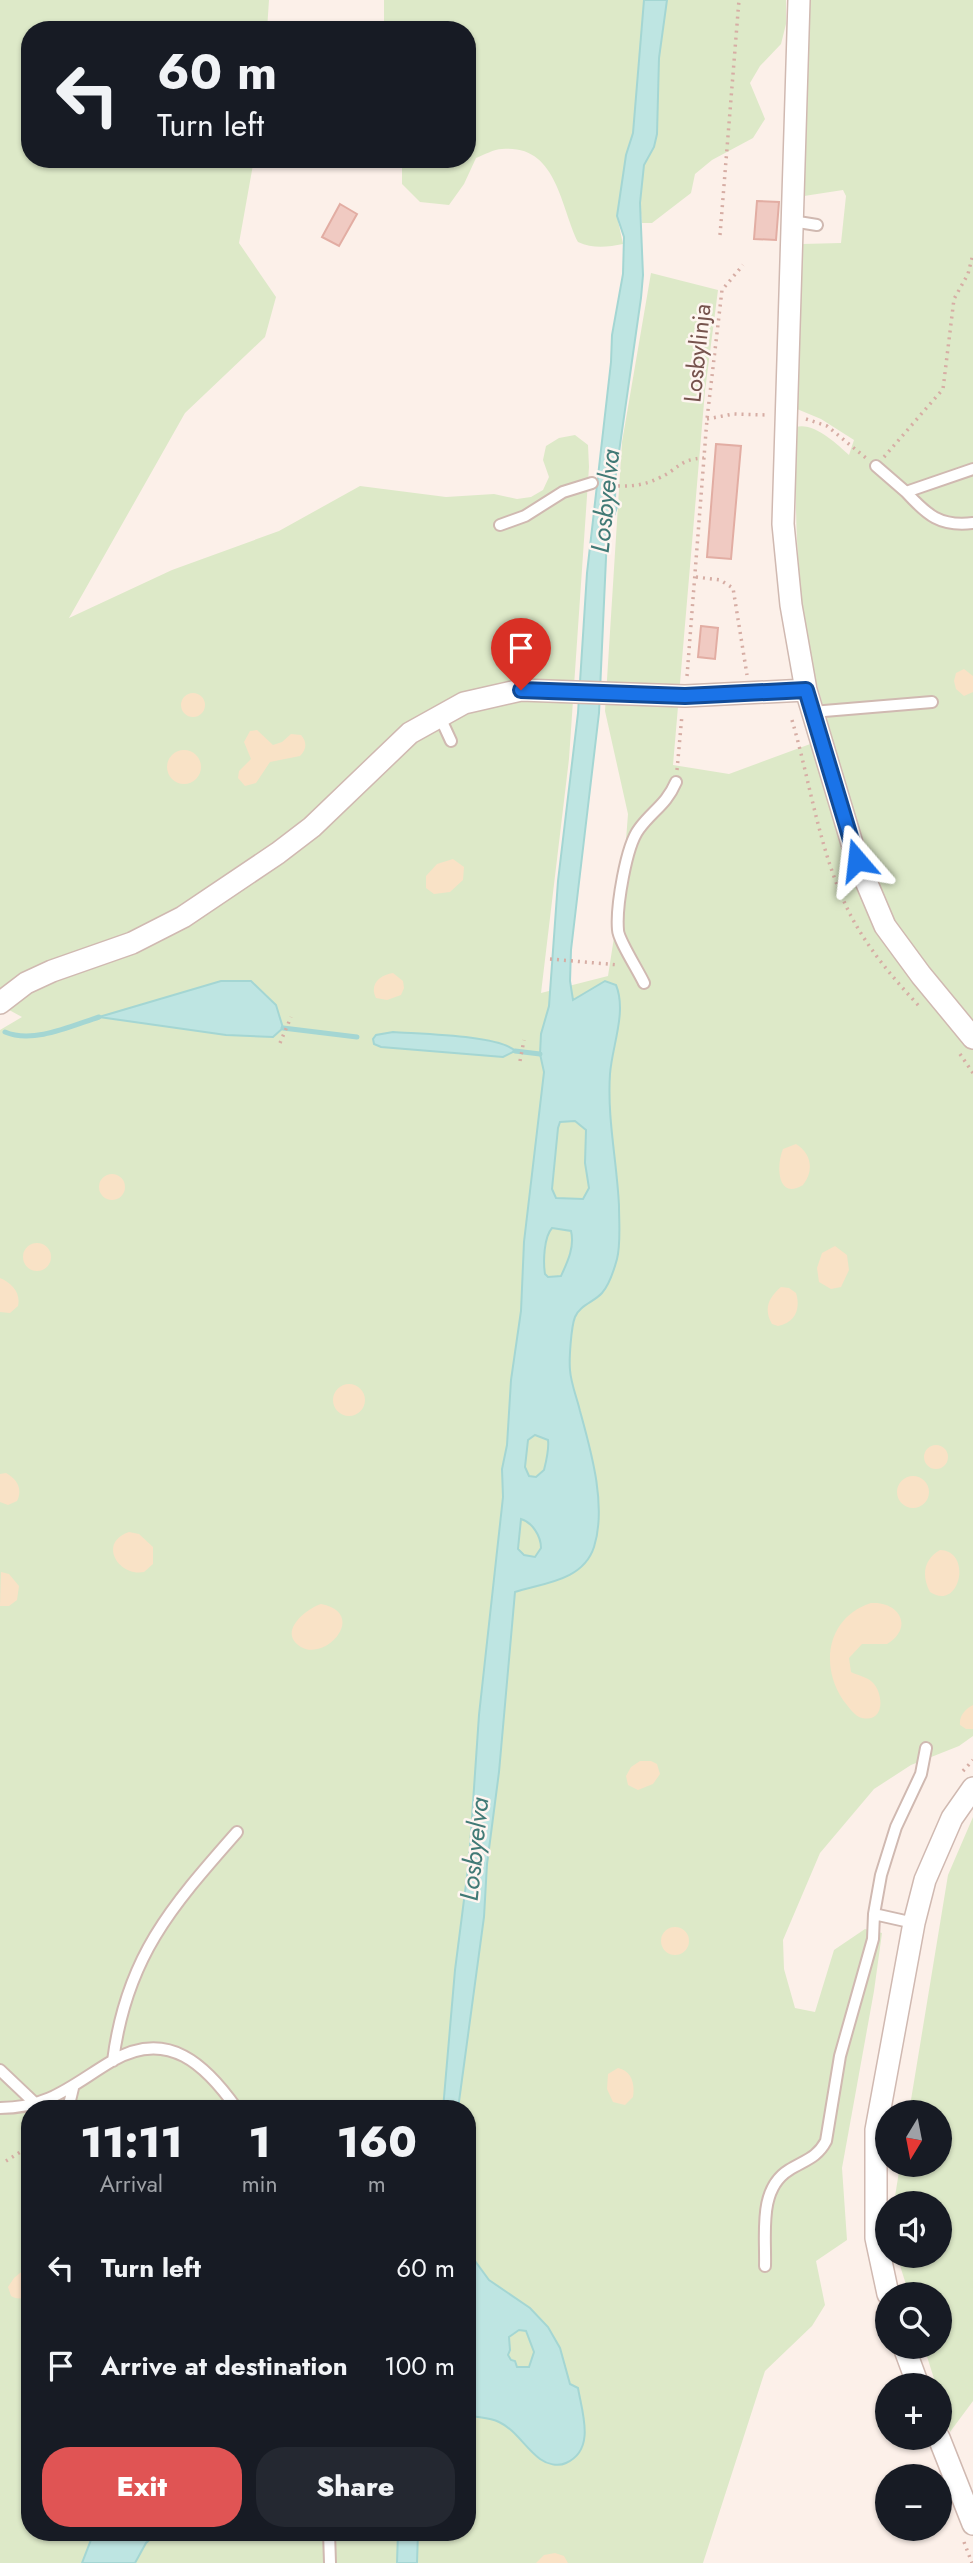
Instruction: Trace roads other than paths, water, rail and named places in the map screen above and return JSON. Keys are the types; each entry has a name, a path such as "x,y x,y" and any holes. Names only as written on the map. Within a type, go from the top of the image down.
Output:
{"street":[{"path":"799,0 783,524 791,605 812,712 857,860 884,926 920,975 973,1038"},
{"path":"0,1003 26,984 52,971 132,943 183,917 312,827 410,733 464,703 521,690 685,696 806,690"},
{"path":"885,2282 876,2238 876,2130 914,1923 925,1880 952,1818 973,1788"},
{"path":"944,2450 973,2524"}],"lane":[{"path":"792,222 817,225"},
{"path":"876,466 922,510 938,520 957,525 973,523"},
{"path":"906,492 973,469"},
{"path":"500,525 525,516 563,492 592,483"},
{"path":"812,712 932,702"},
{"path":"439,715 451,741"},
{"path":"644,983 618,932 623,879 638,830 669,799 676,782"},
{"path":"765,2266 766,2209 771,2188 787,2171 820,2152 826,2141 840,2056 873,1939 874,1914 881,1875 892,1839 921,1774 926,1748"},
{"path":"113,2060 117,2027 143,1955 182,1895 237,1832"},
{"path":"874,1914 914,1923"},
{"path":"52,2100 113,2060 141,2049 177,2050 199,2064 219,2084 230,2100"},
{"path":"0,2070 32,2100"},
{"path":"70,2100 73,2088"},
{"path":"0,2108 21,2107"},
{"path":"329,2541 330,2563"}],"water":[{"name":"Losbyelva","path":"644,0 667,0 659,58 657,134 654,147 644,165 640,203 643,275 641,298 616,473 617,507 607,536 599,713 571,950 570,981 573,1000 605,981 616,985 620,1006 609,1090 619,1206 618,1253 605,1289 580,1309 575,1317 570,1351 572,1380 596,1479 598,1531 589,1558 572,1574 515,1592 484,1917 459,2100 444,2100 455,1970 469,1861 479,1715 503,1497 502,1469 521,1311 524,1242 544,1072 540,1054 541,1034 549,1006 558,881 578,713 587,573 612,335 623,274 624,237 617,216 626,155 633,133","holes":["575,1121 586,1130 585,1163 589,1188 583,1199 556,1198 552,1189 558,1128 560,1122","552,1228 571,1231 572,1237 568,1260 561,1276 548,1277 545,1274 545,1249","535,1435 548,1440 544,1470 536,1477 529,1476 525,1467 528,1440","521,1519 529,1523 539,1539 541,1548 535,1557 524,1555 518,1549"]},
{"path":"221,981 251,981 276,1005 283,1028 273,1037 226,1035 99,1017"},
{"path":"393,1032 476,1038 515,1051 503,1057 381,1047 374,1044 376,1035"},
{"path":"476,2262 489,2280 530,2308 548,2327 560,2348 570,2384 578,2388 584,2419 584,2440 575,2457 563,2464 553,2464 540,2459 505,2425 476,2416","holes":["519,2330 526,2331 534,2352 529,2367 517,2367 508,2355 509,2337"]},
{"path":"91,2541 148,2541 135,2563 82,2563"},
{"path":"398,2541 418,2541 417,2563 397,2563"}],"waterway":[{"path":"5,1032 40,1035 99,1017"},
{"path":"283,1028 357,1037"},
{"path":"515,1051 540,1054"}]}
